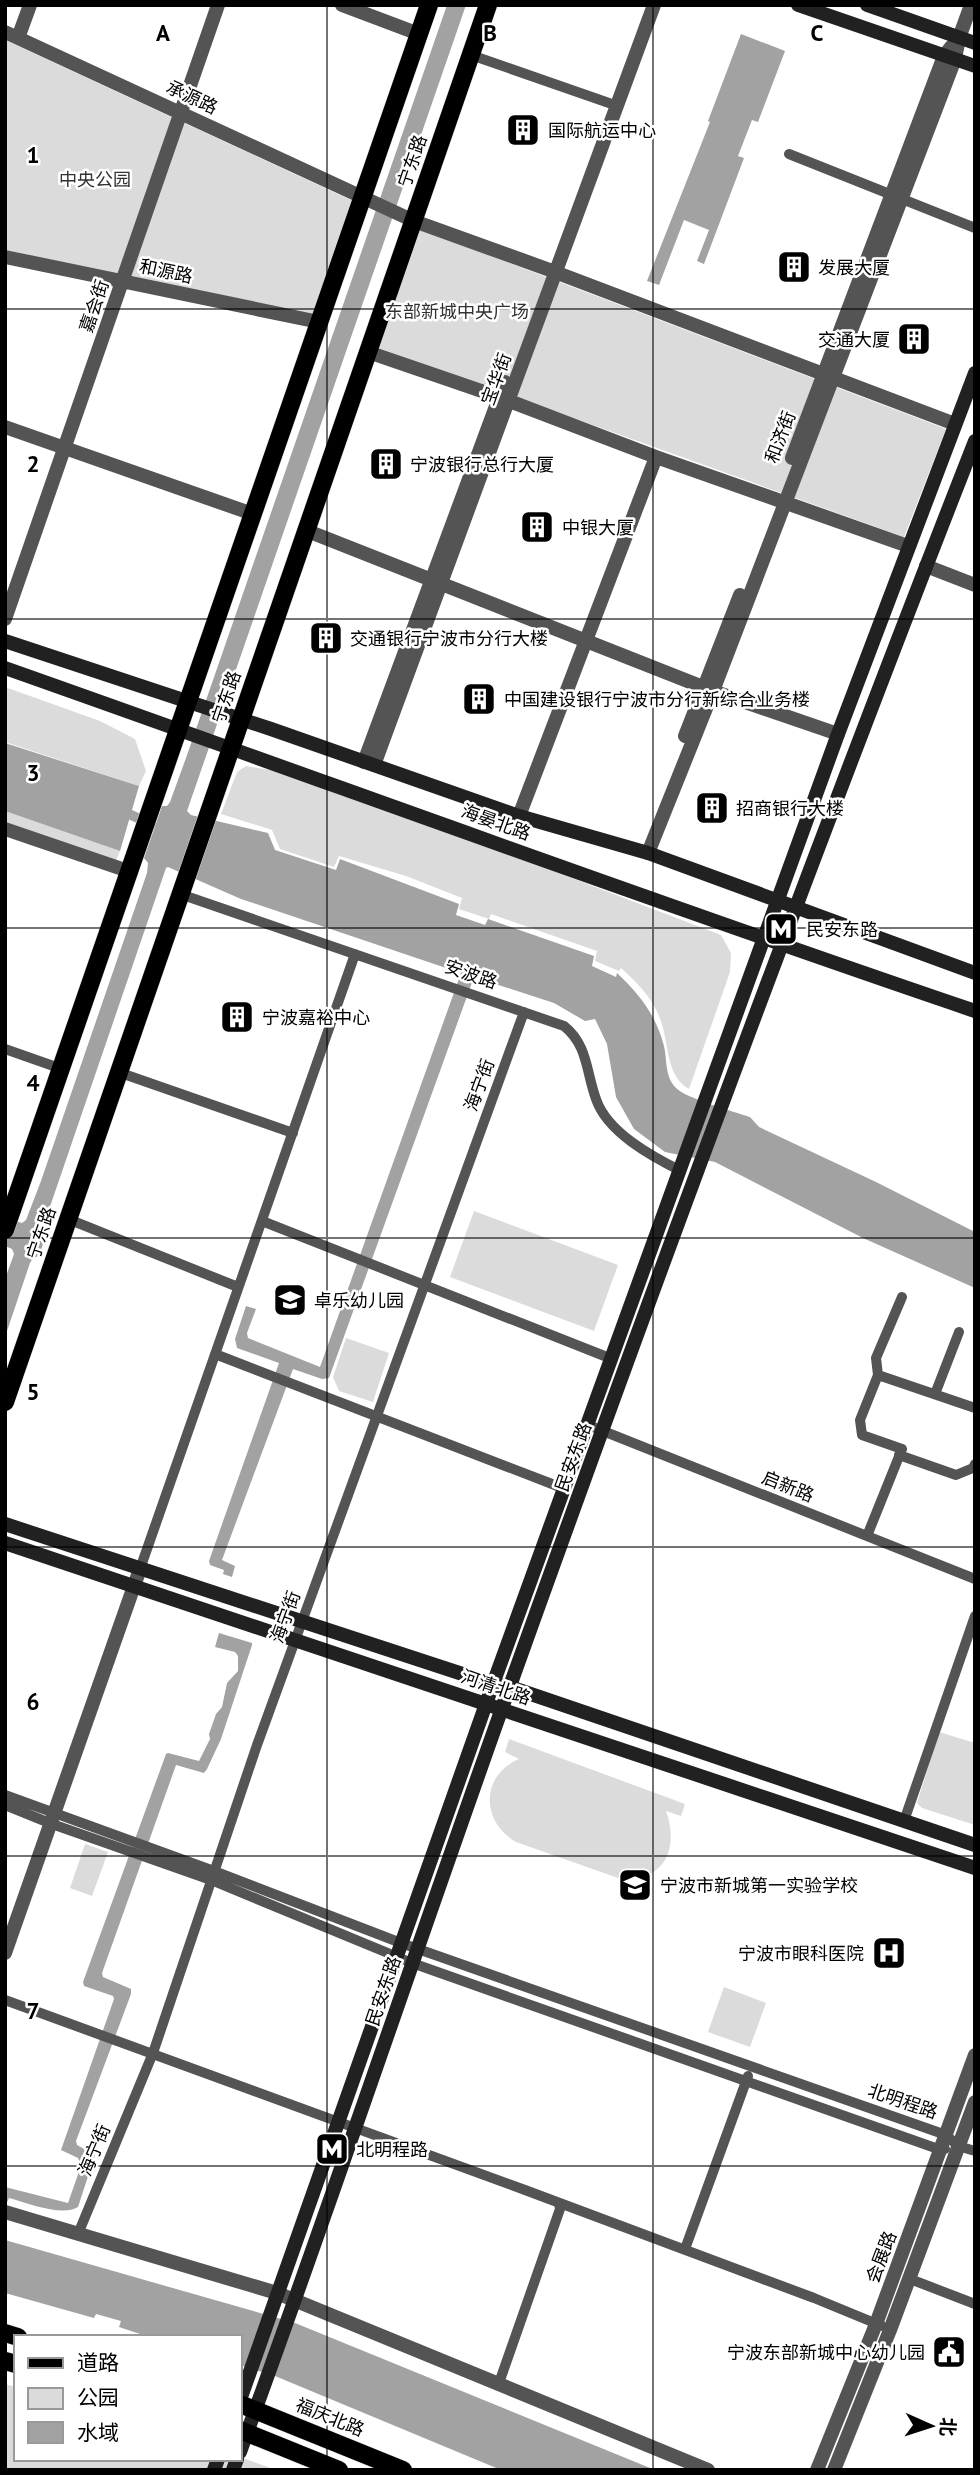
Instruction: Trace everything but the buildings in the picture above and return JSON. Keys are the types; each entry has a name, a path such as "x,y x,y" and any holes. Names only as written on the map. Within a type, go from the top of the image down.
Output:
{"main road":[{"name":"宁东路","path":"5,1230 10,1202 62,1069 131,872 187,702 429,5"},
{"name":"宁东路","path":"5,1402 488,5"},
{"path":"798,5 975,66"},
{"path":"867,5 975,43"},
{"path":"955,424 975,373"},
{"name":"民安东路","path":"243,2431 248,2377 338,2120 493,1684 838,734 955,424"},
{"name":"民安东路","path":"245,2404 264,2383 357,2127 502,1709 705,1152 781,946 975,442"},
{"name":"海晏北路","path":"5,641 519,816 644,852 975,973"},
{"name":"海晏北路","path":"5,668 781,946 975,1012"},
{"name":"河清北路","path":"5,1524 510,1688 975,1845"},
{"name":"河清北路","path":"5,1543 975,1868"},
{"name":"福庆北路","path":"245,2404 403,2470"},
{"path":"243,2431 339,2470"}],"street":[{"path":"12,35 30,5"},
{"name":"嘉会街","path":"5,619 219,5"},
{"path":"342,5 419,34"},
{"name":"宝华街","path":"552,270 645,5"},
{"name":"宝华街","path":"369,763 552,270 654,5"},
{"name":"和济街","path":"644,852 971,5"},
{"name":"承源路","path":"12,35 414,221 552,270 955,424"},
{"path":"471,55 609,103"},
{"path":"789,154 975,228"},
{"name":"和源路","path":"5,257 319,322"},
{"path":"368,352 908,546"},
{"path":"5,427 253,514"},
{"path":"519,816 656,457"},
{"path":"305,530 709,689 838,734"},
{"path":"926,566 975,585"},
{"path":"5,829 131,872"},
{"name":"安波路","path":"180,894 564,1026 579,1042 600,1108 623,1135 681,1171"},
{"path":"5,1953 355,954"},
{"name":"海宁街","path":"78,2234 153,2053 295,1640 523,1012"},
{"path":"5,1049 62,1069"},
{"path":"118,1072 293,1133"},
{"path":"68,1219 239,1287"},
{"path":"262,1221 612,1359"},
{"path":"867,1536 902,1449 862,1435 860,1420 878,1375 876,1358 902,1297"},
{"path":"935,1394 959,1332"},
{"path":"215,1354 565,1489"},
{"path":"878,1375 975,1408"},
{"name":"启新路","path":"588,1425 975,1579"},
{"path":"899,1455 956,1475 973,1468 975,1464"},
{"path":"904,1821 975,1616"},
{"name":"北明程路","path":"5,1795 54,1819"},
{"name":"北明程路","path":"5,1805 54,1819 213,1875 399,1950 941,2150 958,2146"},
{"name":"北明程路","path":"415,1956 751,2067 946,2135 958,2146 975,2151"},
{"path":"5,2000 685,2249 890,2330"},
{"name":"会展路","path":"817,2470 876,2324 975,2055"},
{"path":"685,2249 751,2067"},
{"name":"会展路","path":"834,2470 910,2279 975,2102"},
{"path":"499,2383 560,2208 559,2203"},
{"path":"5,2212 277,2293 708,2470"},
{"path":"910,2279 975,2304"}],"green space":[{"name":"中央公园","path":"5,40 355,202 314,316 5,250"},
{"name":"东部新城中央广场","path":"417,228 946,429 904,537 379,348"},
{"path":"5,687 100,721 135,739 146,771 139,786 5,742"},
{"path":"246,766 276,771 543,867 721,935 731,953 730,972 689,1089 681,1083 671,1066 656,1009 643,990 621,968 619,971 595,961 597,951 491,914 489,919 459,909 462,898 406,876 339,856 334,867 280,849 272,830 221,814 237,772"},
{"path":"5,811 120,851 116,861 5,823"},
{"path":"474,1211 618,1265 594,1331 450,1277"},
{"path":"346,1338 389,1353 373,1402 339,1391 333,1377"},
{"path":"939,1732 975,1743 975,1825 922,1808 917,1803"},
{"path":"509,1739 685,1804 681,1816 666,1811 671,1839 669,1851 657,1870 646,1876 618,1878 516,1842 504,1833 491,1811 490,1799 497,1776 506,1766 519,1759 505,1752"},
{"path":"85,1844 108,1852 92,1896 70,1888"},
{"path":"724,1987 766,2003 750,2047 708,2032"},
{"path":"5,2384 14,2386 14,2461 242,2461 242,2458 276,2470 5,2470"}],"water":[{"path":"447,5 466,5 187,811 191,815 268,833 275,850 336,870 340,859 459,904 456,915 485,925 488,919 594,956 592,966 616,977 617,973 652,1015 661,1035 668,1073 675,1087 699,1100 750,1117 759,1127 975,1232 975,1288 863,1238 715,1162 665,1152 634,1129 616,1097 607,1044 595,1019 585,1021 554,1003 474,977 329,1378 322,1379 293,1369 222,1560 235,1566 232,1577 223,1574 224,1570 210,1565 209,1561 279,1363 237,1348 235,1339 246,1306 256,1309 247,1333 248,1338 320,1367 461,973 241,899 166,868 43,1227 47,1232 39,1256 33,1258 30,1263 5,1337 5,1279 14,1254 12,1249 5,1246 5,1218 22,1223 26,1220 41,1181 147,873 148,863 144,858 162,806 167,806 170,802 186,758"},
{"path":"741,34 785,51 758,122 752,120 738,156 744,158 704,264 697,261 709,230 684,220 659,285 647,281 710,122 708,121"},
{"path":"5,743 139,786 120,851 5,811"},
{"path":"219,1633 252,1645 221,1739 207,1769 204,1773 176,1765 102,1973 103,1977 131,1989 131,1994 76,2141 77,2145 95,2155 78,2207 63,2211 54,2210 9,2198 5,2207 5,2187 68,2203 81,2166 78,2158 61,2150 114,1999 113,1996 84,1986 83,1982 166,1754 199,1761 210,1739 209,1734 216,1714 222,1707 227,1683 238,1671 238,1656 235,1652 215,1647"},
{"path":"5,2240 295,2323 655,2470 501,2470 275,2376 242,2366 242,2335 143,2335 119,2327 121,2321 96,2314 94,2318 5,2293"}],"waterway":[{"path":"120,810 151,824"}],"place":[{"name":"国际航运中心","path":"523,130"},
{"name":"发展大厦","path":"794,267"},
{"name":"交通大厦","path":"914,339"},
{"name":"宁波银行总行大厦","path":"386,464"},
{"name":"中银大厦","path":"537,527"},
{"name":"交通银行宁波市分行大楼","path":"326,638"},
{"name":"中国建设银行宁波市分行新综合业务楼","path":"479,699"},
{"name":"招商银行大楼","path":"712,808"},
{"name":"民安东路","path":"781,929"},
{"name":"宁波嘉裕中心","path":"237,1017"},
{"name":"卓乐幼儿园","path":"290,1300"},
{"name":"宁波市新城第一实验学校","path":"635,1885"},
{"name":"宁波市眼科医院","path":"889,1953"},
{"name":"北明程路","path":"332,2149"},
{"name":"宁波东部新城中心幼儿园","path":"949,2352"}]}
